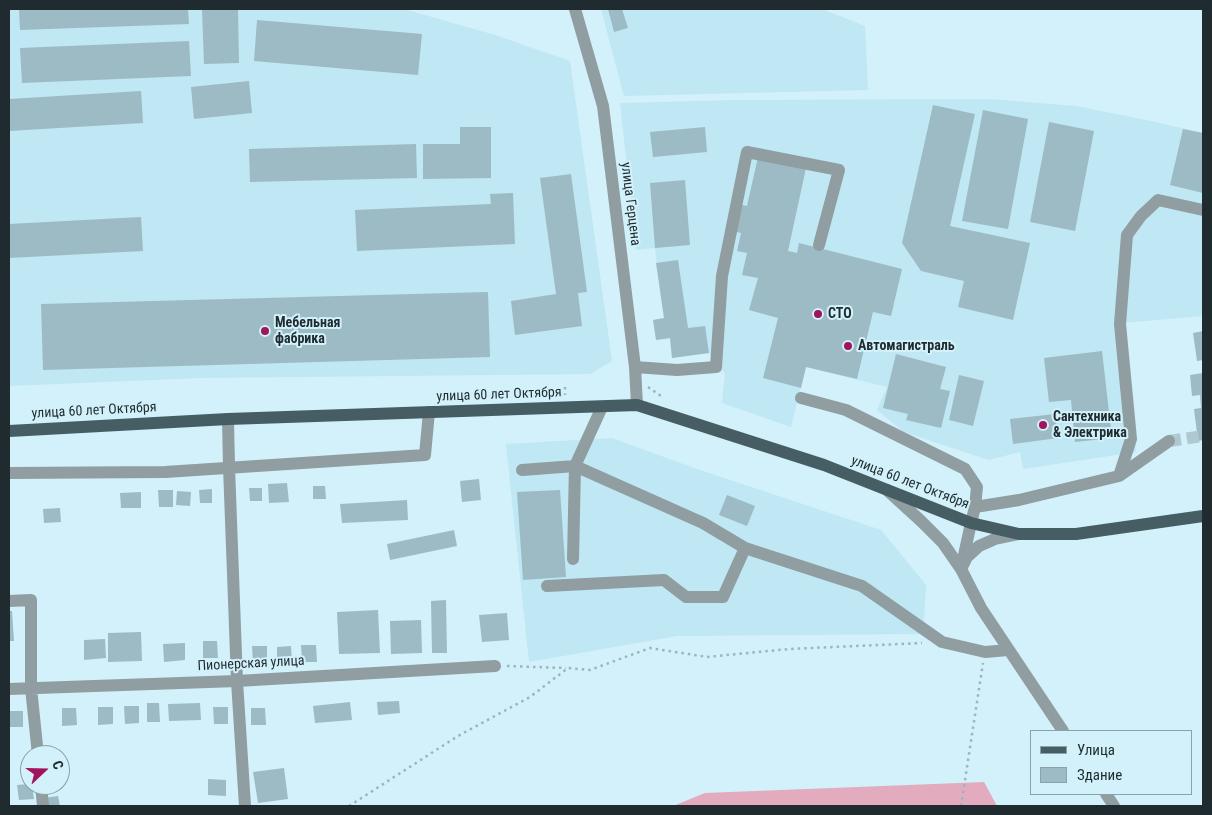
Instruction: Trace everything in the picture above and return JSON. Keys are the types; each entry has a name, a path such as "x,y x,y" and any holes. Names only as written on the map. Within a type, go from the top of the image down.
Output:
{"main road":[{"name":"улица 60 лет Октября","path":"9,431 228,419 637,405 824,465 970,523 1019,534 1076,534 1203,516"}],"street":[{"name":"улица Герцена","path":"575,9 603,106 640,368 637,405"},
{"path":"640,368 677,370 716,367 722,276 747,152 839,170 819,245"},
{"path":"1119,476 1131,439 1120,324 1127,235 1141,216 1158,200 1203,210"},
{"path":"801,398 846,410 965,469 977,487 975,507 970,523"},
{"path":"573,559 575,466 602,406"},
{"path":"9,473 165,472 425,455 429,412"},
{"path":"228,419 237,681 245,806"},
{"path":"975,507 1019,500 1119,476 1169,441"},
{"path":"522,470 575,466 703,523 745,548 862,586 942,642 984,652 1008,650"},
{"path":"886,490 943,543 961,569 981,608 1062,730"},
{"name":"улица 60 лет Октября","path":"961,569 970,523"},
{"path":"961,569 967,557 979,546 996,539 1019,534"},
{"path":"547,586 664,580 686,597 724,597 745,548"},
{"path":"9,601 30,600 31,688 37,745"},
{"name":"Пионерская улица","path":"9,689 237,681 496,666"}],"path":[{"path":"640,368 648,387 664,398"},
{"path":"496,666 590,670 650,648 707,657 789,649 942,642"},
{"path":"961,806 984,652"},
{"path":"349,806 458,736 530,697 568,668"}],"shaded area":[{"path":"9,9 404,9 495,35 570,61 612,361 590,374 201,378 9,386"},
{"path":"601,9 822,9 865,26 868,90 624,96"},
{"path":"988,99 1076,106 1203,133 1203,316 1122,323 1136,452 1023,469 1020,452 989,460 904,432 877,410 887,387 806,367 791,427 722,403 725,374 709,353 672,358 670,339 656,340 653,320 664,318 655,248 636,250 620,103 736,100"},
{"path":"612,438 694,468 881,530 926,585 923,634 677,636 529,662 506,444"},
{"path":"984,782 997,806 673,806 705,793"}],"building":[{"path":"19,9 188,9 189,24 20,30"},
{"path":"202,9 238,9 239,63 204,64"},
{"path":"608,9 622,9 628,28 614,32"},
{"path":"257,20 422,34 418,75 254,61"},
{"path":"189,41 191,76 22,83 20,48"},
{"path":"249,81 252,113 194,119 191,87"},
{"path":"141,91 143,123 9,131 9,99"},
{"path":"933,105 975,114 950,226 1030,243 1013,320 958,307 964,281 921,271 902,243"},
{"path":"983,110 1028,119 1008,229 962,221"},
{"path":"1049,122 1094,131 1075,231 1030,222"},
{"path":"460,127 491,127 491,178 423,179 423,144 460,144"},
{"path":"705,127 707,152 653,157 650,132"},
{"path":"1183,129 1203,133 1203,193 1170,185"},
{"path":"416,144 417,178 250,182 249,149"},
{"name":"СТО","path":"758,157 806,168 788,251 797,253 799,243 902,269 891,316 873,312 857,379 806,367 801,388 763,378 778,318 749,310 758,278 742,275 747,253 737,251 741,233 732,231 738,204 747,206"},
{"path":"571,174 587,292 578,293 582,326 515,335 511,301 556,294 540,178"},
{"path":"685,180 690,245 655,248 650,183"},
{"path":"513,193 515,244 357,251 355,210 491,204 490,194"},
{"path":"141,217 143,251 9,258 9,224"},
{"path":"678,260 688,328 705,326 709,353 672,358 670,338 656,340 653,320 664,318 656,263"},
{"name":"Мебельная фабрика","path":"488,292 490,357 43,370 41,304"},
{"path":"1203,331 1203,360 1197,361 1193,333"},
{"path":"1102,351 1112,438 1075,442 1071,400 1049,402 1044,358"},
{"path":"896,354 946,367 940,389 950,391 941,428 906,420 908,414 883,408"},
{"path":"1203,373 1203,440 1198,441 1194,409 1201,408 1200,395 1192,396 1190,375"},
{"path":"959,375 984,381 973,426 949,420"},
{"path":"1055,414 1058,438 1013,444 1010,419"},
{"path":"479,479 481,500 462,502 460,481"},
{"path":"287,483 289,502 269,503 268,484"},
{"path":"313,486 325,486 326,499 313,499"},
{"path":"249,488 262,488 262,501 250,501"},
{"path":"212,489 212,503 200,503 199,490"},
{"path":"158,490 173,490 173,507 159,507"},
{"path":"560,490 566,577 523,580 517,492"},
{"path":"177,491 191,492 190,506 176,505"},
{"path":"141,492 141,508 121,508 120,493"},
{"path":"727,495 755,506 747,526 719,515"},
{"path":"407,500 408,520 342,523 340,504"},
{"path":"60,508 61,522 44,523 43,509"},
{"path":"454,530 457,546 390,560 387,544"},
{"path":"446,600 447,653 432,653 431,601"},
{"path":"378,610 380,653 339,654 337,612"},
{"path":"9,611 12,611 14,641 9,641"},
{"path":"507,613 509,640 482,642 479,615"},
{"path":"421,620 422,653 391,654 390,621"},
{"path":"141,632 142,661 108,662 108,633"},
{"path":"105,639 106,658 84,660 84,640"},
{"path":"203,641 217,641 218,658 203,658"},
{"path":"185,643 185,660 164,662 163,644"},
{"path":"301,645 316,645 317,662 302,662"},
{"path":"252,646 267,646 267,663 253,663"},
{"path":"291,646 292,663 277,664 277,647"},
{"path":"399,701 400,713 378,715 377,702"},
{"path":"350,702 352,720 315,723 313,706"},
{"path":"147,703 159,703 160,722 147,722"},
{"path":"200,703 201,720 169,721 168,704"},
{"path":"124,706 139,706 139,723 125,724"},
{"path":"98,707 113,707 113,724 98,725"},
{"path":"213,707 228,707 228,724 214,724"},
{"path":"62,708 76,708 77,725 62,726"},
{"path":"251,708 265,708 266,725 251,725"},
{"path":"10,711 23,711 23,727 10,727"},
{"path":"284,768 288,799 258,803 253,772"},
{"path":"208,779 226,780 226,796 208,795"},
{"path":"17,785 20,785 20,795 33,795 34,799 19,800"},
{"path":"58,796 60,806 45,806 44,798"}],"tunnel":[{"path":"1169,441 1203,436"}],"place":[{"name":"СТО","path":"818,314"},
{"name":"Мебельная фабрика","path":"265,331"},
{"name":"Автомагистраль","path":"848,346"},
{"name":"Сантехника & Электрика","path":"1043,425"}]}
